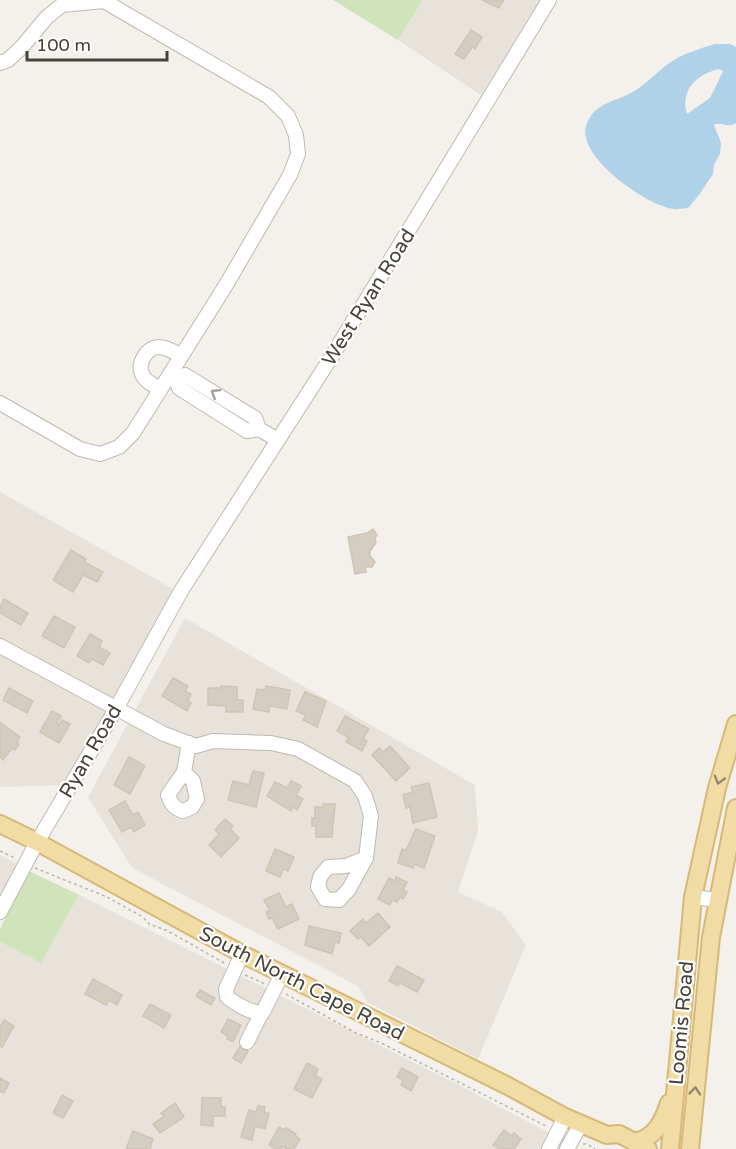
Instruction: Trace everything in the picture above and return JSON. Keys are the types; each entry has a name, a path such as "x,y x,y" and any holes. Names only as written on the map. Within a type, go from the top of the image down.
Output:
{"main road":[{"name":"Loomis Road","path":"670,1149 693,897 717,788 736,724"},
{"name":"Loomis Road","path":"690,1149 704,990 717,900 736,808"},
{"name":"South North Cape Road","path":"0,824 242,954 278,981 498,1080 565,1117 607,1135 619,1134 635,1147"},
{"path":"635,1147 654,1133 666,1111 675,1085"}],"street":[{"name":"West Ryan Road","path":"181,591 338,346 549,0"},
{"path":"0,63 8,60 21,48 47,17 62,5 104,1 269,97 288,116 296,135 298,154 290,175 226,285 181,356 173,376 160,389 133,433 119,447 100,454 80,449 0,403"},
{"path":"160,389 146,380 141,372 141,361 147,352 156,346 181,356"},
{"path":"173,376 185,375 255,418 259,429 278,440"},
{"name":"Ryan Road","path":"0,912 37,842 116,709 181,591"},
{"path":"0,646 164,734 196,746 213,741 272,742 298,750 355,781 365,796 371,816 366,858"},
{"path":"184,772 189,743"},
{"path":"693,897 717,900"},
{"path":"242,954 226,989 227,997 257,1013 262,1012"},
{"path":"247,1042 278,981"},
{"path":"549,1149 565,1117"},
{"path":"572,1146 581,1124"}],"path":[{"path":"0,851 18,860"},
{"path":"31,866 107,897 142,917 149,924 168,931 221,960 234,970 278,981 356,1033 381,1043 550,1128"},
{"path":"572,1146 587,1144 595,1149"}],"shaded area":[{"path":"423,0 540,0 481,95 398,40"},
{"path":"0,492 177,591 65,785 0,787"},
{"path":"185,618 475,785 478,831 458,892 502,912 526,945 478,1059 367,1002 358,986 132,868 88,797"},
{"path":"0,855 20,865 0,902"},
{"path":"79,895 461,1086 576,1149 0,1149 0,942 41,963"}],"green space":[{"path":"333,0 423,0 398,40"},
{"path":"29,871 79,895 41,963 0,942 0,929"}],"water":[{"path":"715,44 730,44 736,47 736,123 714,125 721,143 720,154 714,165 713,174 688,208 674,209 662,206 632,190 603,165 592,152 586,138 586,126 590,118 601,107 636,90 679,57","holes":["719,69 723,71 710,98 687,114 686,98 692,84 711,71"]}],"building":[{"path":"482,0 504,0 499,8"},
{"path":"471,30 482,37 475,49 472,47 464,59 455,54"},
{"path":"373,529 377,535 370,556 375,562 372,567 365,567 366,572 355,574 348,537 367,533"},
{"path":"71,550 86,559 84,562 103,572 97,582 83,575 73,592 53,580"},
{"path":"4,599 28,613 21,625 0,613"},
{"path":"54,616 75,627 64,648 42,636"},
{"path":"90,634 102,641 99,647 110,653 103,665 92,659 89,663 77,656"},
{"path":"173,678 188,686 185,691 191,694 188,701 191,703 187,711 162,696"},
{"path":"221,686 237,687 237,700 243,700 243,712 226,712 226,706 208,705 208,688 221,688"},
{"path":"266,686 290,690 287,709 270,706 269,712 253,709 257,689 265,690"},
{"path":"9,688 33,701 27,713 3,700"},
{"path":"305,692 326,701 317,727 303,720 306,715 296,711"},
{"path":"52,711 61,716 57,723 59,725 62,720 70,724 59,743 40,732"},
{"path":"345,716 369,729 363,739 367,741 362,751 346,742 348,737 337,731"},
{"path":"0,722 20,737 15,750 12,748 3,760 0,757"},
{"path":"390,746 410,768 396,781 372,755 379,748 383,752"},
{"path":"129,757 145,766 130,794 114,785"},
{"path":"253,771 264,773 256,807 228,800 233,781 249,785"},
{"path":"291,781 301,786 296,795 303,799 297,810 293,807 291,811 267,796 275,782 287,788"},
{"path":"429,783 437,817 413,823 410,807 406,808 403,795 413,792 411,787"},
{"path":"125,801 133,815 138,812 145,825 134,832 131,827 122,832 109,810"},
{"path":"323,804 335,804 332,837 316,837 316,826 312,826 315,807 323,807"},
{"path":"225,819 233,826 230,829 239,838 221,857 209,845 219,834 215,830"},
{"path":"416,829 435,836 424,868 414,864 413,868 398,863 402,849 406,850"},
{"path":"275,849 294,857 288,871 283,869 280,877 266,871"},
{"path":"396,877 407,882 403,890 407,892 403,899 400,897 397,902 392,900 390,905 378,899 389,878 395,881"},
{"path":"279,893 286,907 292,904 299,919 278,929 272,918 269,919 266,912 270,910 264,900"},
{"path":"378,913 390,927 369,946 361,937 358,939 350,931 363,919 366,923"},
{"path":"309,926 341,933 339,943 335,942 332,954 305,945"},
{"path":"397,966 424,980 417,992 400,983 398,986 389,981"},
{"path":"93,979 122,995 117,1005 109,1000 106,1005 85,994"},
{"path":"200,990 215,998 211,1005 196,996"},
{"path":"150,1004 171,1015 164,1028 143,1016"},
{"path":"228,1019 241,1025 233,1042 221,1032"},
{"path":"4,1020 14,1026 2,1047 0,1046 0,1027"},
{"path":"240,1046 248,1051 241,1063 233,1058"},
{"path":"307,1063 318,1069 315,1076 322,1079 312,1098 294,1089"},
{"path":"402,1068 418,1077 411,1091 401,1085 403,1080 397,1077"},
{"path":"0,1078 9,1083 4,1093 0,1091"},
{"path":"62,1095 73,1101 63,1118 53,1113"},
{"path":"202,1098 221,1098 221,1107 225,1107 225,1116 213,1116 213,1126 201,1125"},
{"path":"175,1103 184,1117 160,1133 153,1124 164,1116 161,1113"},
{"path":"258,1106 265,1107 264,1112 269,1114 265,1129 255,1126 252,1140 241,1137 249,1110 256,1112"},
{"path":"279,1127 284,1130 286,1128 300,1139 294,1149 282,1146 281,1149 275,1149 269,1145"},
{"path":"504,1130 512,1136 514,1133 521,1139 514,1149 499,1149 493,1145"},
{"path":"133,1131 153,1139 150,1149 126,1149"}]}
